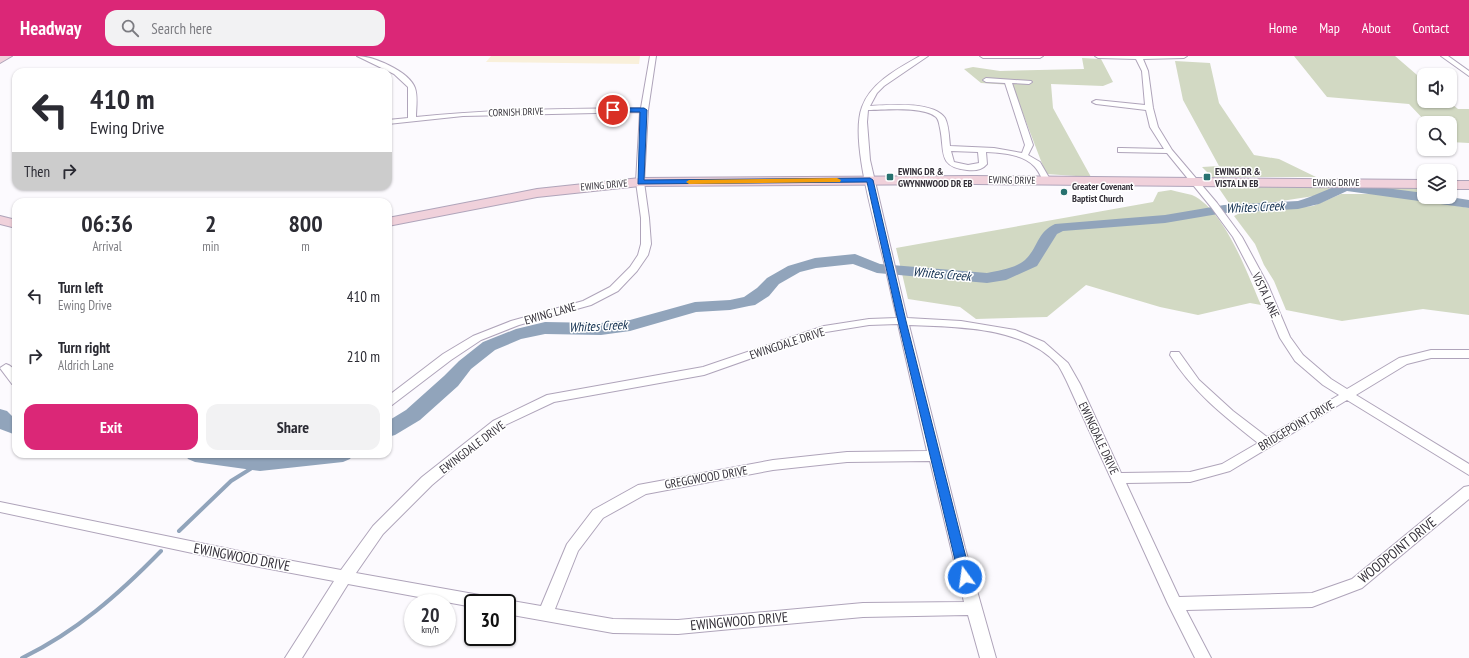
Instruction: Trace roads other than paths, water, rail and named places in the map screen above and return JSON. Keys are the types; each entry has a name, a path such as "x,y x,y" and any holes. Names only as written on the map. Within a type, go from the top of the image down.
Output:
{"street":[{"path":"0,60 7,56"},
{"path":"360,56 387,68"},
{"name":"EWING LANE","path":"392,399 447,357 477,338 515,323 587,303 614,289 634,269 645,250 645,218 640,182 644,110 653,56"},
{"path":"925,56 892,74 876,91 865,108 862,134 870,180 902,321 972,608 988,658"},
{"path":"983,56 1040,56"},
{"path":"1098,56 1172,58 1184,56"},
{"path":"1444,56 1469,74"},
{"name":"VISTA LANE","path":"1138,57 1145,71 1148,108 1154,127 1169,151 1214,205 1237,236 1263,285 1285,338 1299,358 1327,382 1469,470"},
{"path":"392,70 411,87 412,119"},
{"path":"986,80 1029,82"},
{"path":"1008,81 1029,145 1024,156"},
{"path":"1096,102 1148,108"},
{"path":"865,108 912,108 936,113 942,119 948,160 951,164 969,168 977,168 983,164 982,151"},
{"name":"CORNISH DRIVE","path":"392,122 508,112 644,110"},
{"path":"946,148 982,151 1008,151 1024,156 1037,164 1047,181"},
{"path":"1121,150 1169,151"},
{"name":"EWING DRIVE","path":"392,221 537,193 640,182 870,180 1417,184"},
{"path":"1457,185 1469,185"},
{"path":"0,220 12,223"},
{"name":"EWINGDALE DRIVE","path":"293,658 345,576 378,530 426,481 497,424 551,398 704,371 824,330 869,322 902,321 961,324 1015,333 1040,345 1062,363 1074,384 1118,478 1174,604 1203,658"},
{"path":"1175,354 1195,384 1229,414 1266,443"},
{"name":"BRIDGEPOINT DRIVE","path":"1118,478 1190,477 1226,468 1346,394 1403,361 1431,354 1469,354"},
{"path":"6,368 12,376"},
{"name":"GREGGWOOD DRIVE","path":"545,614 572,548 594,519 598,514 643,489 772,465 847,457 935,456"},
{"name":"WOODPOINT DRIVE","path":"1174,604 1312,600 1357,584 1469,491"},
{"name":"EWINGWOOD DRIVE","path":"0,507 244,558 464,599"},
{"name":"EWINGWOOD DRIVE","path":"516,609 613,626 678,627 863,610 972,608"}],"waterway":[{"name":"Whites Creek","path":"392,428 413,415 451,381 465,365 489,346 516,335 545,328 601,329 630,325 695,307 730,305 749,301 763,292 773,281 794,269 815,263 855,259 877,268 987,278 1006,275 1031,263 1051,231 1060,227 1165,219 1224,209 1298,205 1314,201 1335,190 1347,187 1417,196"},
{"name":"Whites Creek","path":"1457,202 1469,204"},
{"path":"0,416 8,425 12,426"},
{"name":"Whites Creek","path":"224,458 260,463 306,458"},
{"path":"179,531 231,481 260,463"},
{"path":"22,658 61,636 96,611 113,597 161,551"}],"place":[{"name":"EWING DR & GWYNNWOOD DR EB","path":"890,177"},
{"name":"EWING DR & VISTA LN EB","path":"1207,177"},
{"name":"Greater Covenant Baptist Church","path":"1064,192"}]}
